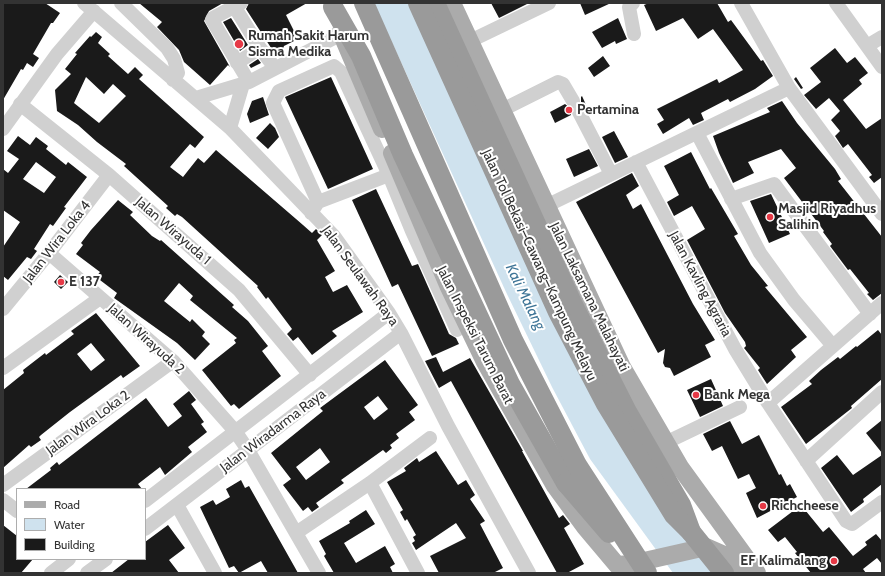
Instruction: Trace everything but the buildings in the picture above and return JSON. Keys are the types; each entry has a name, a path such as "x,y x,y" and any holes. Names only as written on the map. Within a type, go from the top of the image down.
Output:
{"highway":[{"path":"364,3 513,340 629,570"},
{"name":"Jalan Tol Bekasi–Cawang–Kampung Melayu","path":"418,3 572,338 606,404 674,515 691,532 724,573"},
{"path":"435,3 572,303 626,410 681,505 691,532"},
{"path":"332,5 361,56 397,167 510,384 566,483 629,570"}],"main road":[{"name":"Jalan Laksamana Malahayati","path":"452,3 622,367 680,467 757,573"},
{"name":"Jalan Inspeksi Tarum Barat","path":"332,5 340,30 397,167 448,285 485,362 555,486 585,527 629,570"},
{"path":"680,467 683,483 707,520 710,530 709,541 705,547"},
{"path":"629,570 705,547 732,558 745,573"}],"street":[{"path":"121,3 167,48 174,59 178,73 173,80"},
{"path":"470,41 548,3"},
{"path":"633,3 629,7 634,34"},
{"path":"741,3 789,88 882,214"},
{"path":"836,3 882,67"},
{"path":"230,128 246,83 237,63 212,20 237,4 260,48 275,68"},
{"path":"3,129 89,7"},
{"name":"Jalan Seulawah Raya","path":"89,7 230,128 315,207 334,236 390,313 448,426 529,573"},
{"path":"196,98 246,83 332,39 340,30"},
{"path":"867,46 882,37"},
{"path":"237,63 260,48"},
{"path":"397,167 315,207 272,103 279,91 334,66 341,72 397,167 412,231 457,330"},
{"path":"502,110 558,82 563,84 611,174"},
{"path":"546,206 789,88"},
{"name":"Jalan Wirayuda 1","path":"20,104 109,175 239,290 310,375"},
{"path":"697,133 760,253 794,300 833,346"},
{"name":"Jalan Kavling Agraria","path":"636,162 735,349 768,403 849,524 852,524 882,502"},
{"name":"Jalan Wira Loka 4","path":"3,309 49,253 109,175"},
{"path":"731,199 774,184 870,314"},
{"name":"Jalan Wirayuda 2","path":"49,253 173,361 235,431 248,450 319,573"},
{"path":"3,368 100,298"},
{"path":"768,403 882,303"},
{"name":"Jalan Wiradarma Raya","path":"146,500 390,313"},
{"name":"Jalan Wiradarma Raya","path":"146,528 401,333"},
{"name":"Jalan Wira Loka 2","path":"3,484 173,361"},
{"path":"806,461 882,392"},
{"path":"665,443 740,407"},
{"path":"296,533 370,483 430,438"},
{"path":"370,483 418,573"},
{"path":"3,500 16,509"},
{"path":"177,504 215,573"},
{"path":"51,573 68,560"},
{"path":"87,573 105,560"}],"water":[{"name":"Kali Malang","path":"374,3 418,3 724,573 673,573 590,459 552,387 506,292"}],"place":[{"name":"Rumah Sakit Harum Sisma Medika","path":"239,44"},
{"name":"Pertamina","path":"569,110"},
{"name":"Masjid Riyadhus Salihin","path":"770,217"},
{"name":"E 137","path":"61,282"},
{"name":"Bank Mega","path":"696,395"},
{"name":"Richcheese","path":"763,506"},
{"name":"EF Kalimalang","path":"834,561"}]}
